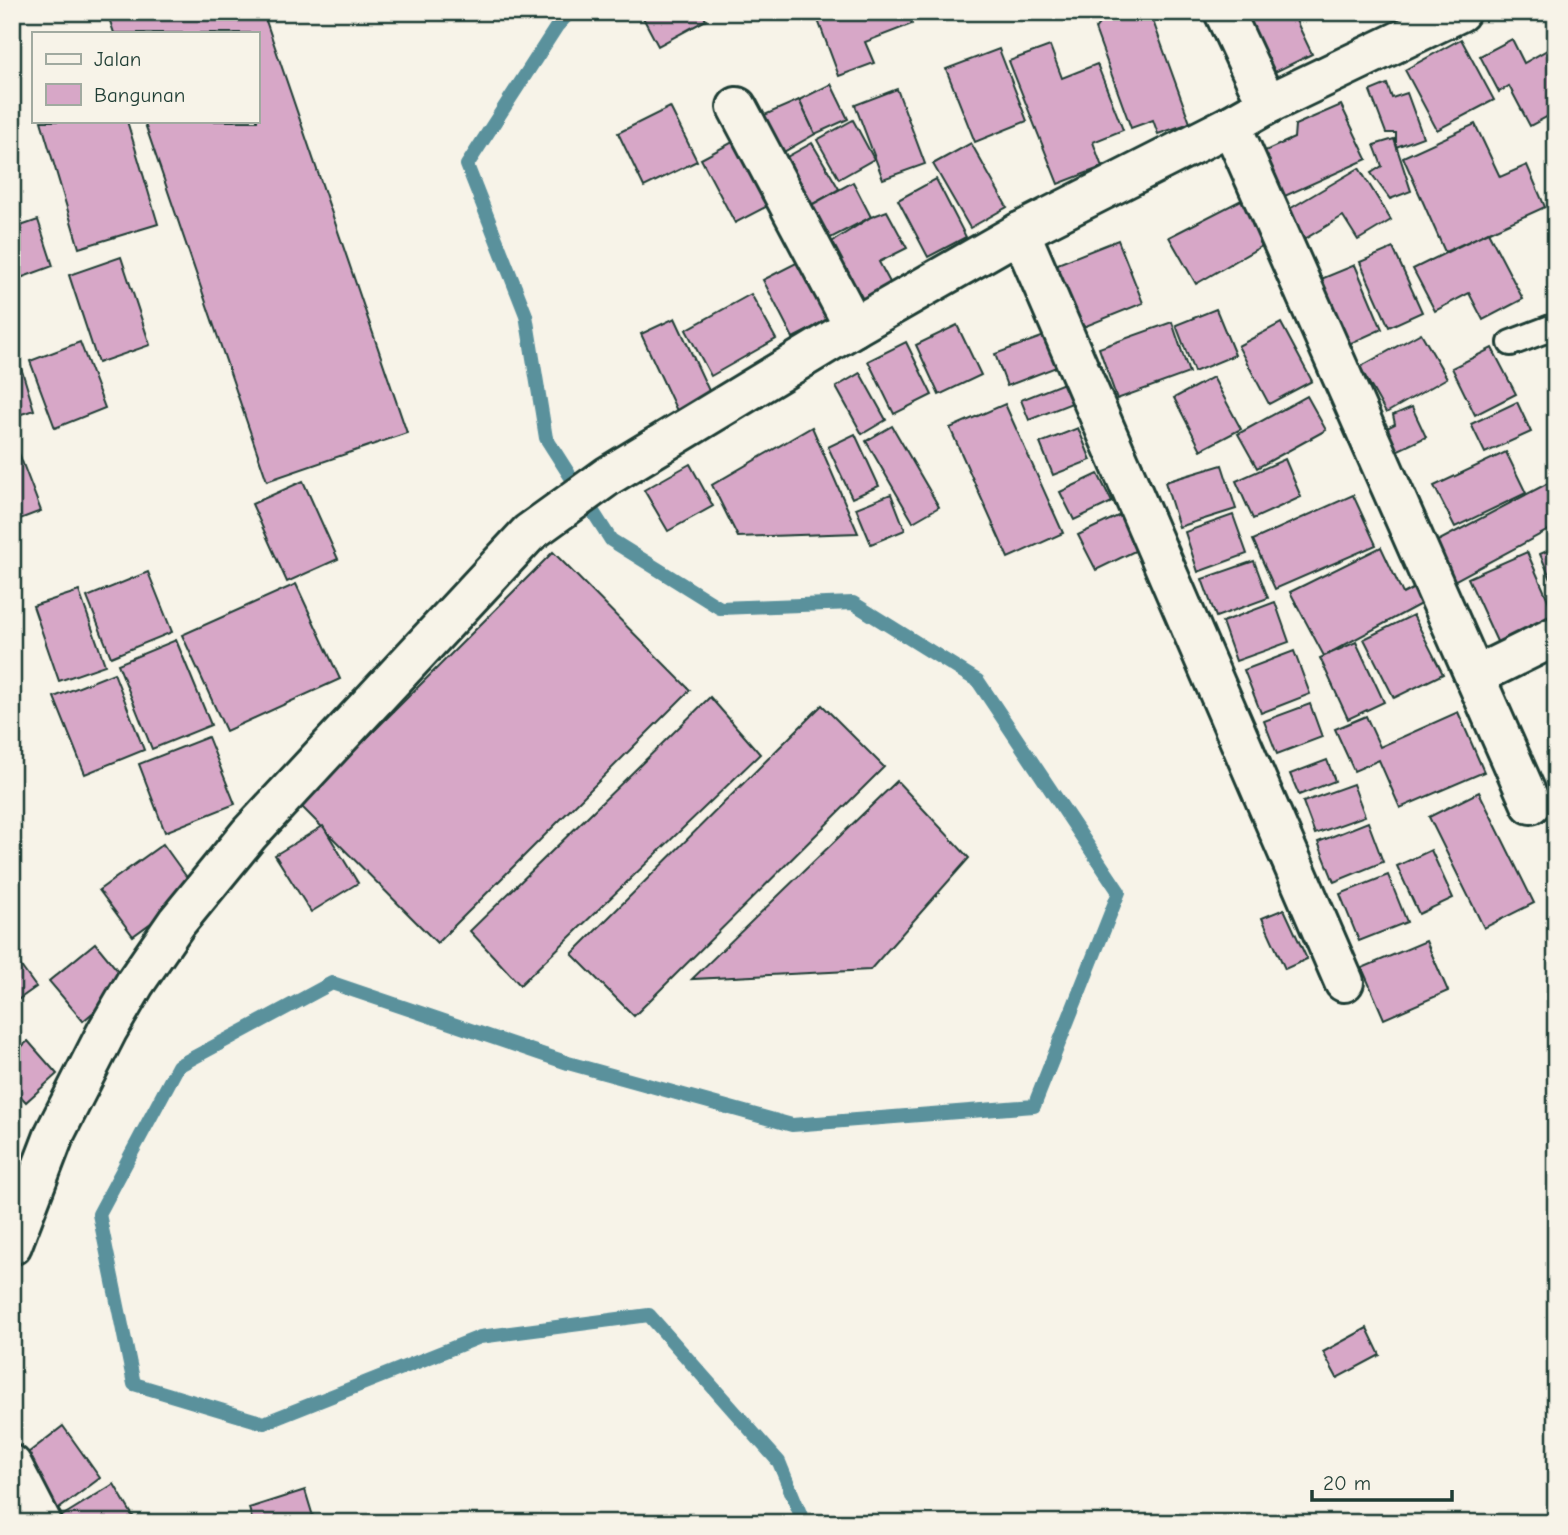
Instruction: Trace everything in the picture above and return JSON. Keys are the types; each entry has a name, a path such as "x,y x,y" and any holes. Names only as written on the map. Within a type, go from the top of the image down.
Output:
{"street":[{"path":"1224,12 1269,103"},
{"path":"12,1245 55,1133 107,1031 135,983 177,922 250,834 528,533 608,476 854,327 1020,232 1269,103 1460,12"},
{"path":"737,107 854,327"},
{"path":"1231,125 1531,804"},
{"path":"1020,232 1344,982"},
{"path":"1475,676 1556,636"},
{"path":"12,1465 42,1523"}],"lane":[{"path":"1511,343 1556,326"}],"building":[{"path":"107,12 263,12 407,433 267,481 144,122 259,122 259,32 114,32"},
{"path":"640,12 702,12 706,20 658,46"},
{"path":"815,12 908,12 912,24 865,42 874,63 839,76"},
{"path":"1108,12 1159,12 1153,21 1190,123 1158,134 1153,120 1131,128 1095,29"},
{"path":"1244,12 1292,12 1312,54 1273,73"},
{"path":"1461,39 1494,100 1437,130 1405,70"},
{"path":"1512,39 1524,63 1556,45 1556,112 1530,126 1509,86 1499,92 1480,56"},
{"path":"1050,46 1062,78 1097,64 1123,130 1093,142 1102,167 1058,184 1009,61"},
{"path":"999,49 1027,121 975,142 946,69"},
{"path":"831,84 848,119 815,134 799,100"},
{"path":"1387,84 1392,98 1407,93 1423,137 1396,147 1396,133 1386,133 1370,91"},
{"path":"897,89 925,164 883,179 855,105"},
{"path":"799,100 815,134 773,158 753,120"},
{"path":"1341,105 1367,159 1276,200 1256,155 1294,138 1295,125"},
{"path":"670,107 697,161 644,187 618,133"},
{"path":"853,120 874,159 839,179 817,140"},
{"path":"41,122 127,122 158,224 79,248"},
{"path":"1475,124 1500,177 1527,165 1545,207 1445,252 1403,157"},
{"path":"742,137 777,201 735,223 701,159"},
{"path":"1394,139 1411,191 1390,199 1371,173 1382,166 1374,145"},
{"path":"812,143 839,189 804,209 778,162"},
{"path":"971,143 1007,207 970,228 933,164"},
{"path":"1359,168 1391,220 1358,240 1343,216 1298,243 1281,214"},
{"path":"936,179 966,237 928,257 898,200"},
{"path":"853,182 871,217 823,242 804,209"},
{"path":"1251,195 1272,240 1196,284 1169,237"},
{"path":"887,211 907,248 879,262 893,288 861,307 827,245 871,217"},
{"path":"38,220 53,266 12,281 12,229"},
{"path":"1488,232 1523,299 1483,320 1469,293 1435,311 1413,269"},
{"path":"1118,240 1143,303 1081,328 1055,265"},
{"path":"1393,248 1422,312 1389,327 1360,262"},
{"path":"121,257 150,345 98,363 69,275"},
{"path":"808,257 838,315 793,338 763,280"},
{"path":"1355,265 1382,329 1349,344 1321,279"},
{"path":"751,294 776,339 711,376 686,330"},
{"path":"1216,309 1235,355 1194,372 1176,325"},
{"path":"675,318 711,395 677,411 641,334"},
{"path":"1172,322 1189,373 1117,399 1099,348"},
{"path":"1281,323 1312,381 1269,404 1238,346"},
{"path":"957,325 981,375 939,395 916,345"},
{"path":"1421,333 1447,378 1386,413 1360,367"},
{"path":"1047,335 1059,366 1007,386 995,354"},
{"path":"12,338 34,410 12,417"},
{"path":"80,342 105,408 55,428 30,361"},
{"path":"906,342 932,395 894,414 868,361"},
{"path":"1492,348 1516,394 1475,415 1452,368"},
{"path":"860,373 886,420 862,434 836,387"},
{"path":"1213,377 1241,429 1201,450 1174,398"},
{"path":"1064,383 1072,403 1029,420 1021,400"},
{"path":"1307,396 1326,430 1257,468 1238,434"},
{"path":"1517,402 1531,432 1485,453 1471,424"},
{"path":"1005,404 1063,533 1008,558 950,428"},
{"path":"1412,407 1426,437 1388,455 1377,433 1395,424 1393,415"},
{"path":"892,426 939,507 913,522 866,441"},
{"path":"812,427 858,533 738,537 712,485"},
{"path":"1078,428 1091,460 1053,475 1040,443"},
{"path":"855,434 879,486 852,498 828,447"},
{"path":"12,435 41,511 12,522"},
{"path":"1506,452 1526,493 1455,527 1434,486"},
{"path":"1285,459 1301,497 1253,519 1236,481"},
{"path":"690,464 713,506 668,531 644,490"},
{"path":"1222,465 1236,509 1179,527 1165,482"},
{"path":"1098,474 1112,502 1074,520 1060,492"},
{"path":"1556,479 1556,526 1454,581 1434,543"},
{"path":"303,481 338,559 287,582 252,504"},
{"path":"891,494 905,530 871,544 856,508"},
{"path":"1353,495 1376,545 1275,589 1253,540"},
{"path":"1122,514 1139,549 1096,570 1078,535"},
{"path":"1233,515 1247,554 1198,572 1185,532"},
{"path":"1381,547 1403,594 1422,584 1430,599 1324,656 1290,592"},
{"path":"1556,547 1556,591 1540,554"},
{"path":"553,552 690,690 437,943 300,805"},
{"path":"1527,552 1556,618 1500,648 1468,578"},
{"path":"1254,561 1268,598 1216,617 1202,579"},
{"path":"148,572 172,632 111,657 87,597"},
{"path":"296,584 340,679 226,731 182,635"},
{"path":"79,591 105,665 59,681 33,606"},
{"path":"1275,602 1289,642 1236,661 1222,622"},
{"path":"1413,615 1443,674 1394,698 1364,639"},
{"path":"176,640 211,725 152,749 118,664"},
{"path":"1356,642 1384,702 1348,719 1320,658"},
{"path":"1294,651 1310,694 1261,713 1244,670"},
{"path":"114,673 144,750 85,774 54,697"},
{"path":"710,697 760,754 520,985 470,931"},
{"path":"1310,704 1322,737 1277,754 1264,721"},
{"path":"822,705 884,767 634,1016 572,954"},
{"path":"1458,712 1484,772 1400,808 1379,760 1354,771 1335,729 1366,716 1380,747"},
{"path":"208,737 235,804 165,832 139,764"},
{"path":"1556,751 1556,779 1547,753"},
{"path":"1327,760 1335,781 1299,795 1290,774"},
{"path":"897,781 969,858 870,970 692,979"},
{"path":"1353,784 1365,816 1315,834 1303,802"},
{"path":"1479,792 1534,903 1484,928 1429,817"},
{"path":"1368,822 1383,862 1334,882 1318,842"},
{"path":"323,826 358,883 311,912 275,855"},
{"path":"163,844 196,890 133,936 99,890"},
{"path":"1431,850 1453,898 1419,914 1397,866"},
{"path":"1388,875 1407,922 1359,941 1340,894"},
{"path":"1284,909 1307,959 1285,969 1262,918"},
{"path":"1426,941 1448,991 1384,1019 1362,968"},
{"path":"95,943 128,983 83,1021 49,981"},
{"path":"12,954 36,987 12,1004"},
{"path":"28,1041 57,1074 26,1102 12,1087 12,1055"},
{"path":"1367,1328 1380,1355 1337,1378 1323,1352"},
{"path":"63,1426 100,1478 56,1511 24,1456"},
{"path":"114,1484 137,1523 59,1523 57,1519"},
{"path":"305,1490 315,1523 253,1523 249,1508"}],"waterway":[{"path":"570,12 557,26 467,165 526,315 546,438 611,540 720,608 853,603 978,681 1119,892 1034,1106 792,1125 568,1063 332,983 178,1066 99,1214 134,1384 264,1423 480,1337 649,1315 779,1462 804,1523"}]}
